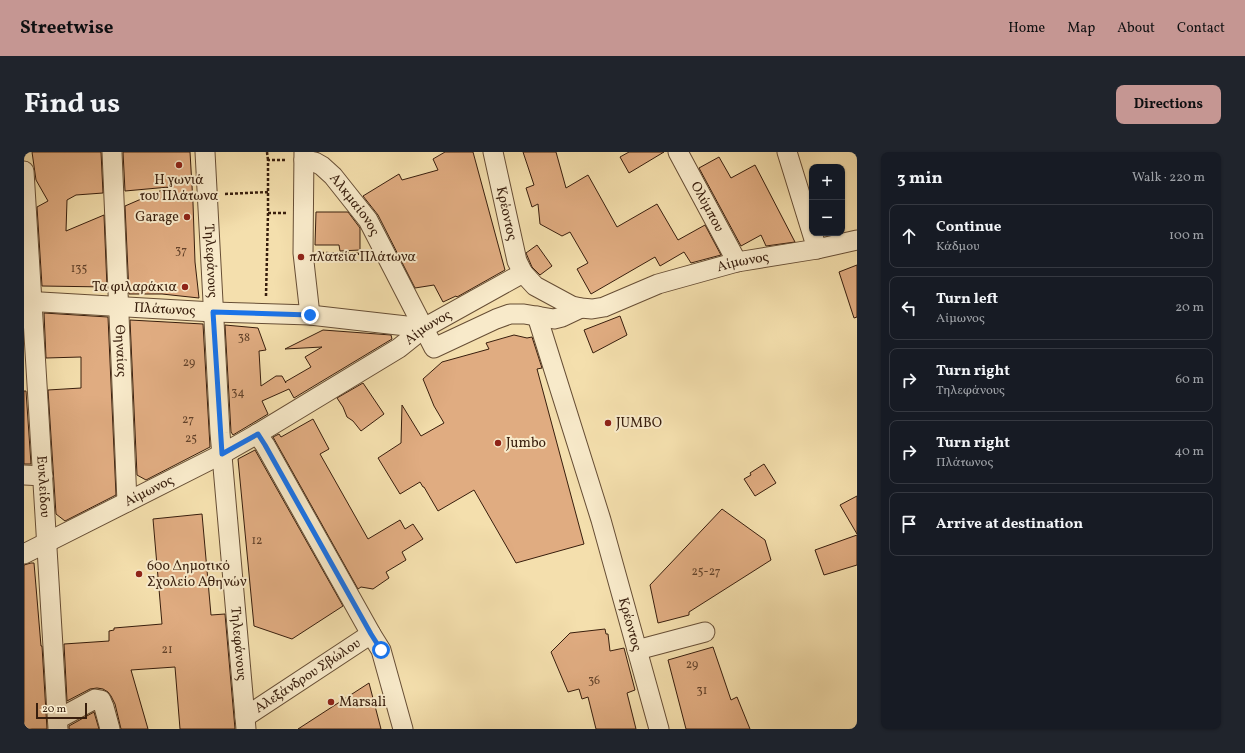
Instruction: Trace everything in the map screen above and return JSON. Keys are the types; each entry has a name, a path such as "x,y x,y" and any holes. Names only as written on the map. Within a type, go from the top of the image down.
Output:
{"street":[{"name":"Θηναίας","path":"112,152 127,502"},
{"name":"Τηλεφάνους","path":"205,152 222,454 245,723"},
{"name":"Κρέοντος","path":"493,152 516,261 524,273"},
{"name":"Ολύμπου","path":"678,152 737,262"},
{"path":"787,152 817,249"},
{"path":"304,156 303,253 310,315"},
{"name":"Αλκμαίονος","path":"304,156 322,166 333,176 368,220 434,348 510,314 517,313 537,316"},
{"name":"Ευκλείδου","path":"24,171 28,301 43,476 58,724"},
{"name":"Αίμωνος","path":"24,554 222,454 258,434 399,348 424,328 524,273 534,286 572,306 592,309 604,307 658,284 737,262 817,249 857,240"},
{"name":"Πλάτωνος","path":"28,301 213,312 310,315 424,328"},
{"path":"537,316 554,319 581,308"},
{"name":"Κρέοντος","path":"537,316 601,520 659,729"},
{"path":"258,434 381,650 403,729"},
{"path":"24,475 43,476"},
{"path":"637,650 705,632"},
{"name":"Αλεξάνδρου Σβώλου","path":"245,723 371,634"},
{"path":"58,724 95,699 101,700 110,729"}],"path":[{"path":"265,313 268,192 267,152"},
{"path":"268,160 304,156"},
{"path":"207,194 268,192"},
{"path":"303,253 386,254"}],"building":[{"path":"32,152 101,152 103,193 76,195 67,200 66,231 104,215 107,287 42,286 37,207 48,201 36,180"},
{"path":"123,152 190,152 195,262 199,298 162,294 129,294 125,206 169,187 125,191"},
{"path":"445,152 473,152 505,270 457,297 456,296 443,302 434,285 415,288 378,215 363,196 399,174 402,180 438,170 433,159"},
{"path":"523,152 556,152 566,188 588,175 617,227 657,204 678,240 705,225 721,255 691,263 684,252 660,266 655,257 591,294 577,269 588,263 570,232 562,236 540,224 538,204 532,207 526,188 534,185"},
{"path":"629,152 664,152 629,173 620,157"},
{"path":"719,157 731,178 755,165 795,242 766,246 761,235 741,246 699,168"},
{"path":"316,212 348,212 360,228 360,250 340,251 339,245 315,245"},
{"path":"537,245 552,266 540,275 532,267 526,253"},
{"path":"857,265 857,317 854,318 839,272"},
{"path":"44,313 108,317 116,495 65,521 56,514 48,390 81,388 81,357 46,358"},
{"path":"620,316 627,335 593,353 584,330"},
{"path":"130,320 203,324 210,447 146,480 137,475"},
{"path":"225,325 258,328 266,350 259,351 261,386 276,376 282,376 285,382 311,367 305,357 322,347 285,349 323,330 391,335 392,339 294,398 289,389 262,401 268,414 233,435 231,432"},
{"name":"Jumbo","path":"514,335 527,338 532,337 542,368 537,369 584,544 516,563 474,490 438,511 420,482 400,494 378,458 401,443 402,405 421,436 444,423 434,406 423,379 442,362 489,349 486,343"},
{"path":"363,383 384,414 361,431 353,421 347,417 337,398"},
{"path":"24,391 26,391 31,464 24,464"},
{"path":"313,419 329,449 320,454 368,539 400,520 405,529 413,524 423,539 402,552 406,560 386,572 389,578 373,589 361,587 358,589 273,437 279,434 281,437"},
{"path":"255,450 343,606 292,639 254,626 238,459"},
{"path":"764,464 776,483 755,496 744,479"},
{"path":"857,496 857,534 840,505"},
{"path":"722,509 765,540 771,560 689,612 689,615 658,623 650,585"},
{"path":"202,514 211,615 225,614 235,729 180,729 175,667 131,670 148,729 121,729 115,704 108,692 103,689 90,689 67,701 64,644 109,641 109,631 114,630 114,628 162,624 153,519"},
{"path":"857,535 857,565 824,575 815,550"},
{"path":"34,563 42,646 47,729 24,729 24,565"},
{"path":"605,629 606,634 608,634 610,651 624,648 635,690 627,693 636,729 596,729 588,697 582,699 579,689 568,692 551,652 570,633"},
{"path":"713,647 731,700 737,697 750,729 686,729 668,660"},
{"path":"369,683 381,729 298,729"},
{"path":"94,712 99,729 69,729 69,726"}],"place":[{"name":"Η γωνιά του Πλάτωνα","path":"179,165"},
{"name":"Garage","path":"187,217"},
{"name":"πλατεία Πλάτωνα","path":"301,257"},
{"name":"Τα φιλαράκια","path":"185,287"},
{"name":"JUMBO","path":"608,423"},
{"name":"Jumbo","path":"498,443"},
{"name":"60ο Δημοτικό Σχολείο Αθηνών","path":"139,574"},
{"name":"Marsali","path":"331,702"}],"route":[{"path":"310,315 213,312 222,454 258,434 381,650"}]}
